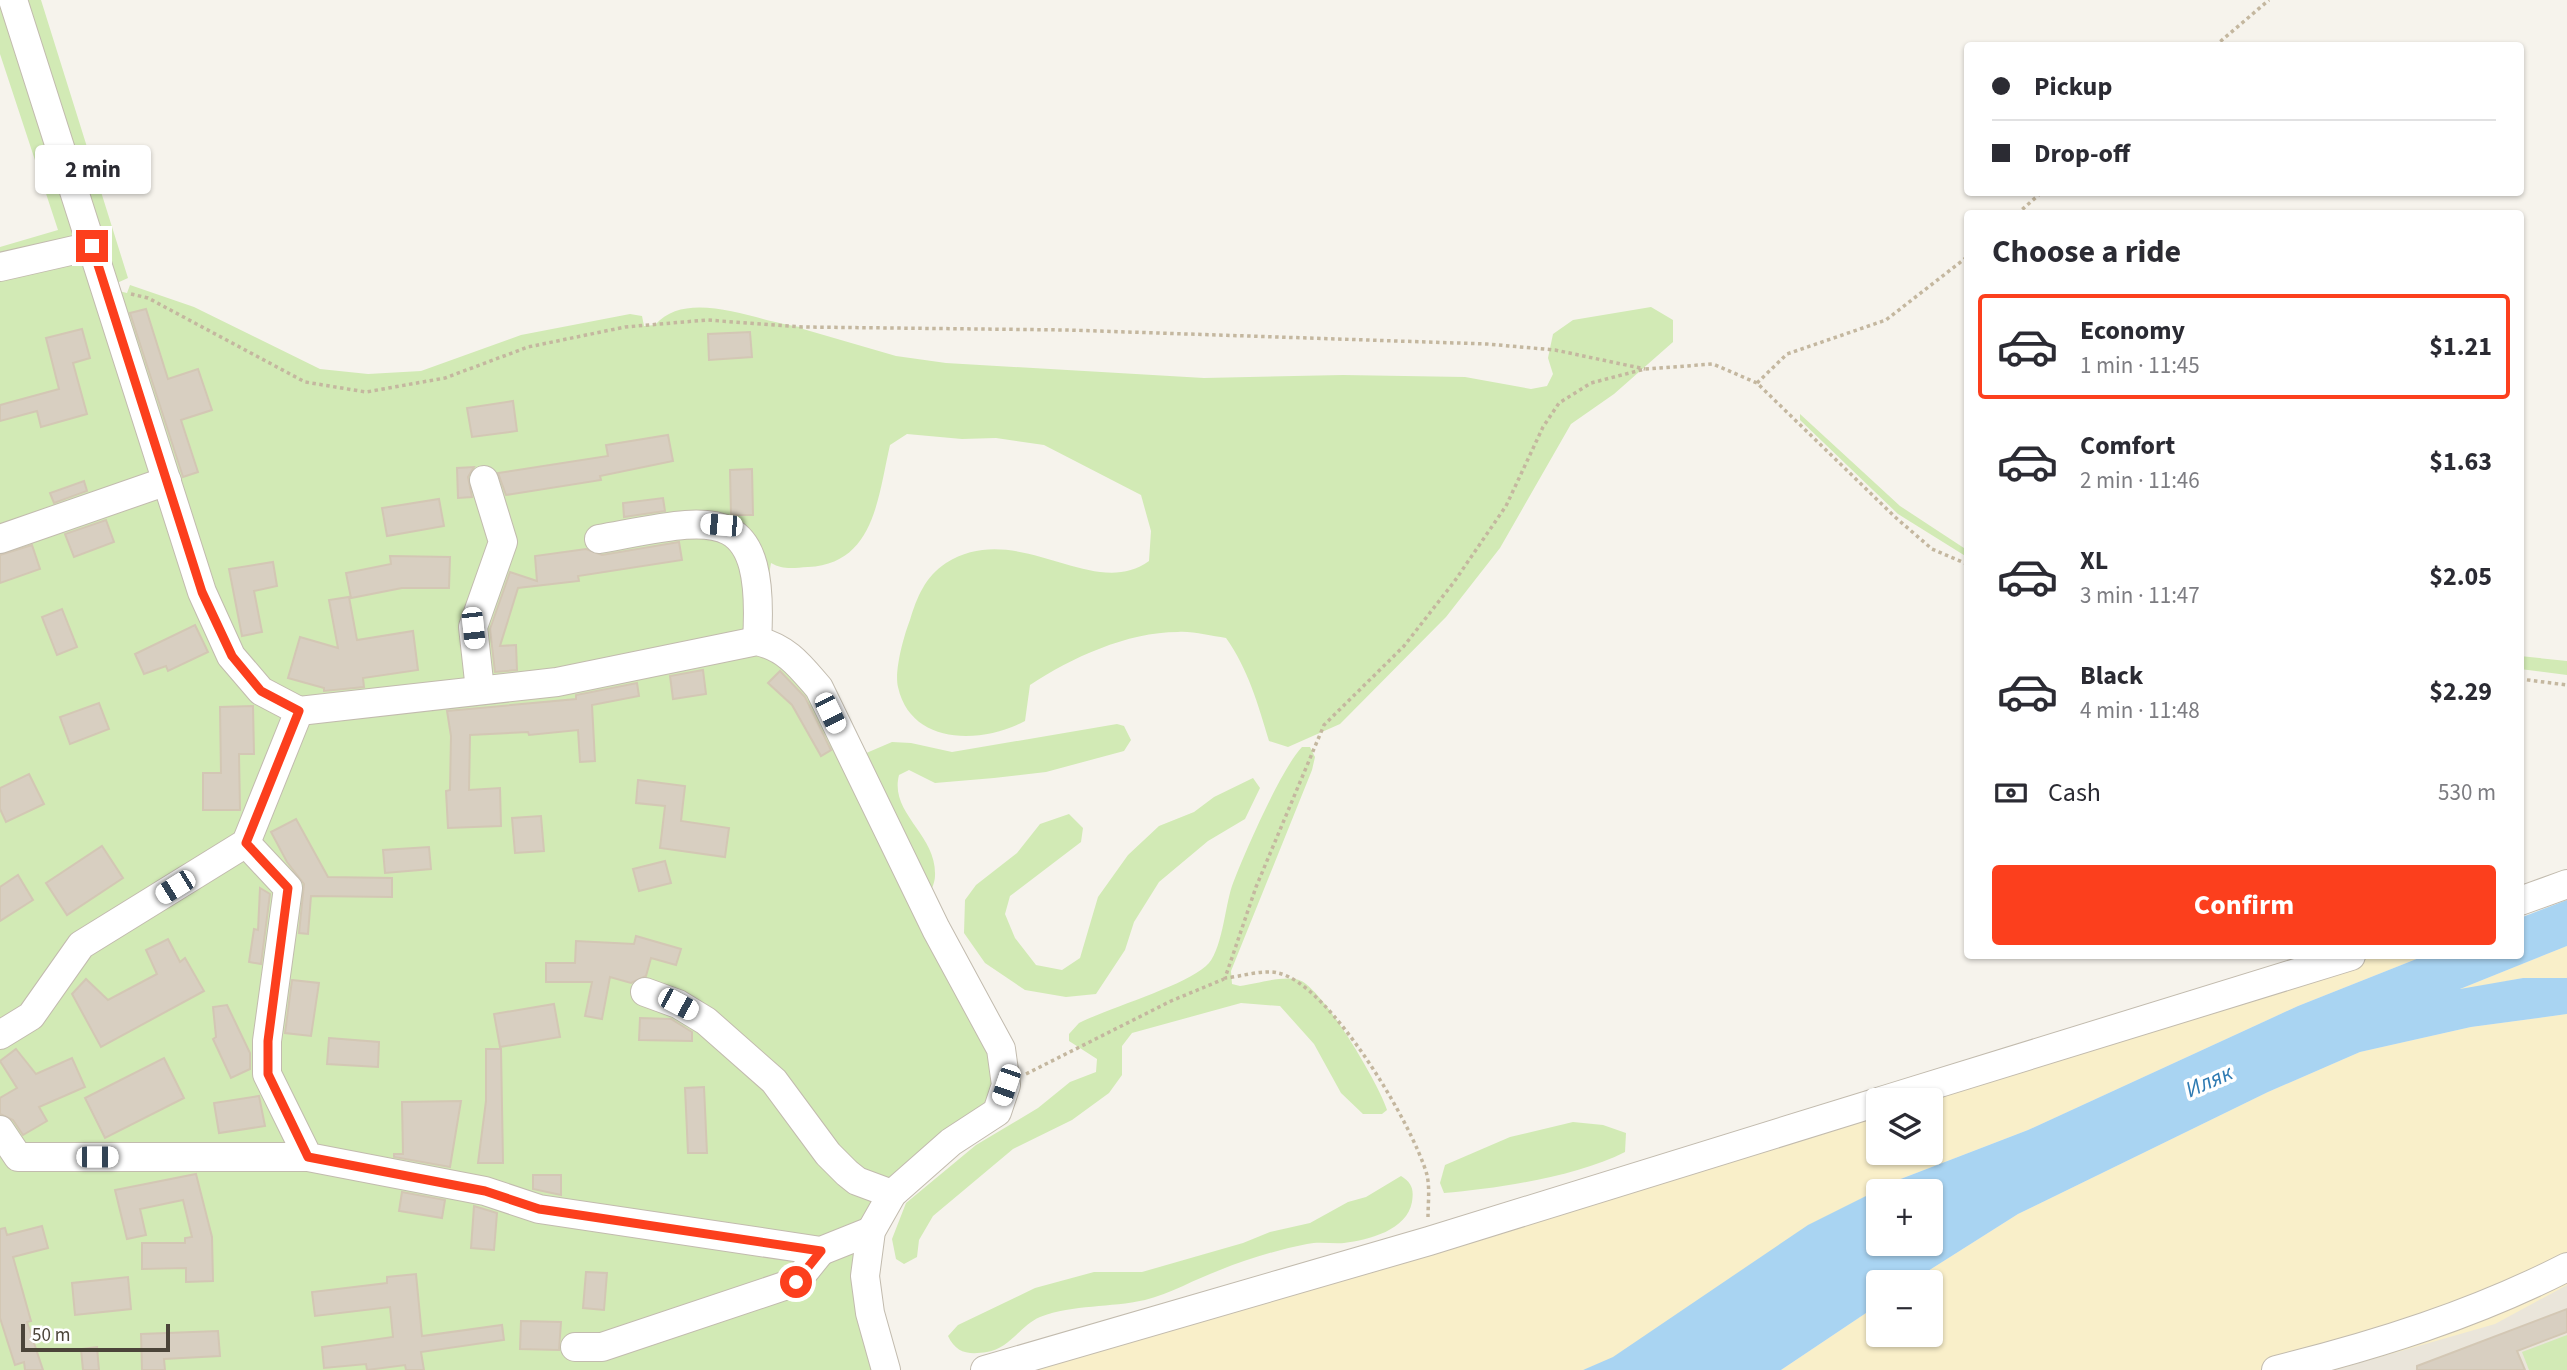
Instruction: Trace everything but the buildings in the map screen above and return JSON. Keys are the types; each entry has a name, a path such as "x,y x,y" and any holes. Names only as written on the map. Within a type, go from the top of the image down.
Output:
{"street":[{"path":"13,0 202,592 232,656 261,691 299,711 557,682 757,641 777,647 792,656 819,688 936,929 1002,1049 1006,1085 996,1112 951,1142 892,1194 871,1231 866,1276 870,1313 886,1370"},
{"path":"0,267 92,246"},
{"path":"480,690 473,628 503,542 484,480"},
{"path":"0,539 167,481"},
{"path":"599,538 694,522 721,525 733,531 746,544 755,565 760,600 757,641"},
{"path":"0,1035 30,1016 81,945 246,843 299,711"},
{"path":"246,843 288,888 268,1041 268,1074 308,1157"},
{"path":"2524,900 2567,884"},
{"path":"1922,1088 2341,959"},
{"path":"645,992 678,1004 706,1021 774,1081 828,1154 847,1173 857,1181 892,1194"},
{"path":"985,1370 1429,1241 1866,1105"},
{"path":"0,1130 18,1157 308,1157 485,1191 539,1209 821,1251"},
{"path":"575,1347 602,1347 796,1282 821,1251 871,1231"},
{"path":"2276,1370 2333,1356 2467,1314 2567,1266"}],"path":[{"path":"2220,42 2269,0"},
{"path":"2022,210 2037,196"},
{"path":"1757,383 1787,354 1886,320 1964,259"},
{"path":"105,287 148,298 304,382 366,391 445,378 540,345 625,327 707,320 803,327 1068,330 1486,344 1555,350 1645,369"},
{"path":"1225,978 1255,887 1324,725 1404,646 1454,582 1506,506 1544,427 1559,403 1591,383 1645,369 1713,364 1757,383 1895,517 1932,549 1964,563"},
{"path":"2524,680 2567,685"},
{"path":"1006,1085 1101,1035 1225,978 1278,973 1303,986 1336,1017 1414,1137 1428,1178 1429,1241"}],"shaded area":[{"path":"2567,1256 2567,1370 2283,1370"}],"green space":[{"path":"0,0 41,0 128,278 106,288 127,293 130,285 194,307 320,369 368,374 421,371 521,335 630,314 642,316 644,326 655,325 669,314 687,308 726,310 803,327 896,356 946,363 1204,378 1343,375 1465,377 1531,389 1547,386 1553,374 1548,358 1553,334 1573,320 1651,307 1673,320 1673,342 1614,394 1571,424 1500,548 1446,617 1340,724 1288,747 1269,741 1246,674 1226,638 1190,632 1139,636 1100,648 1063,665 1030,685 1025,721 989,734 950,735 933,730 917,720 905,706 897,680 905,635 923,588 932,575 946,563 973,552 1000,549 1103,572 1127,571 1149,561 1151,531 1141,495 1044,445 996,438 962,439 907,434 890,445 870,524 860,541 847,554 830,563 808,567 784,568 771,563 758,641 776,643 857,757 892,742 911,743 952,752 1117,724 1124,726 1131,740 1124,751 1046,772 935,783 909,770 899,775 901,801 934,861 935,879 926,902 1011,1085 873,1227 877,1280 896,1370 0,1370 0,247 58,230 0,54"},
{"path":"1800,414 1900,506 1964,548 1964,555 1898,514 1800,420"},
{"path":"2524,656 2567,661 2567,675 2524,670"},
{"path":"1302,747 1310,747 1315,757 1312,770 1231,971 1232,984 1240,986 1293,979 1309,987 1349,1039 1374,1081 1387,1110 1382,1114 1363,1114 1341,1093 1314,1044 1280,1006 1241,1003 1132,1033 1122,1046 1122,1075 1109,1093 1072,1120 1013,1149 933,1216 919,1240 917,1257 904,1264 896,1259 892,1239 906,1203 976,1145 1038,1108 1070,1082 1096,1072 1097,1059 1069,1041 1069,1034 1079,1023 1181,982 1211,960 1216,951 1232,886 1245,854 1274,792"},
{"path":"1253,778 1260,788 1245,819 1208,841 1159,882 1134,922 1125,950 1096,994 1066,997 1025,990 985,963 964,933 965,900 976,885 1017,853 1040,824 1069,814 1083,828 1081,842 1010,896 1005,914 1015,938 1036,965 1062,970 1080,958 1098,897 1128,855 1159,826 1194,812 1214,797"},
{"path":"1573,1122 1603,1125 1626,1133 1625,1152 1584,1168 1537,1180 1444,1193 1440,1183 1445,1165 1510,1137"},
{"path":"1401,1176 1408,1181 1412,1190 1409,1212 1395,1226 1375,1236 1344,1243 1312,1243 1273,1252 1145,1300 1053,1313 1033,1321 1008,1342 987,1352 963,1352 948,1336 958,1325 1035,1288 1094,1272 1142,1272 1243,1243 1270,1232 1310,1223 1348,1202 1366,1197"},
{"path":"2567,1335 2567,1370 2529,1370 2522,1352"}],"sand":[{"path":"2567,946 2567,978 2523,978 2455,991"},
{"path":"2346,959 2416,959 2298,1006 2028,1130 1943,1163 1943,1088 1924,1088"},
{"path":"2567,1014 2567,1285 2495,1324 2335,1370 1781,1370 1866,1313 1866,1347 1943,1347 1943,1270 1930,1270 2018,1214 2268,1092 2360,1052 2471,1027"},
{"path":"1866,1106 1866,1165 1937,1165 1901,1179 1866,1179 1866,1198 1766,1254 1613,1358 1583,1370 1002,1370"}],"water":[{"name":"Иляк","path":"2567,900 2567,946 2460,989 2523,978 2567,978 2567,1014 2471,1027 2360,1052 2268,1092 2018,1214 1930,1270 1866,1270 1866,1313 1781,1370 1583,1370 1613,1357 1808,1225 1866,1196 1866,1256 1943,1256 1943,1179 1901,1179 1943,1165 1943,1163 2028,1130 2298,1006 2416,959 2524,959 2524,916"}],"route":[{"path":"92,246 202,592 232,656 261,691 299,711 246,843 288,888 268,1041 268,1074 308,1157 485,1191 539,1209 821,1251 796,1282"}]}
